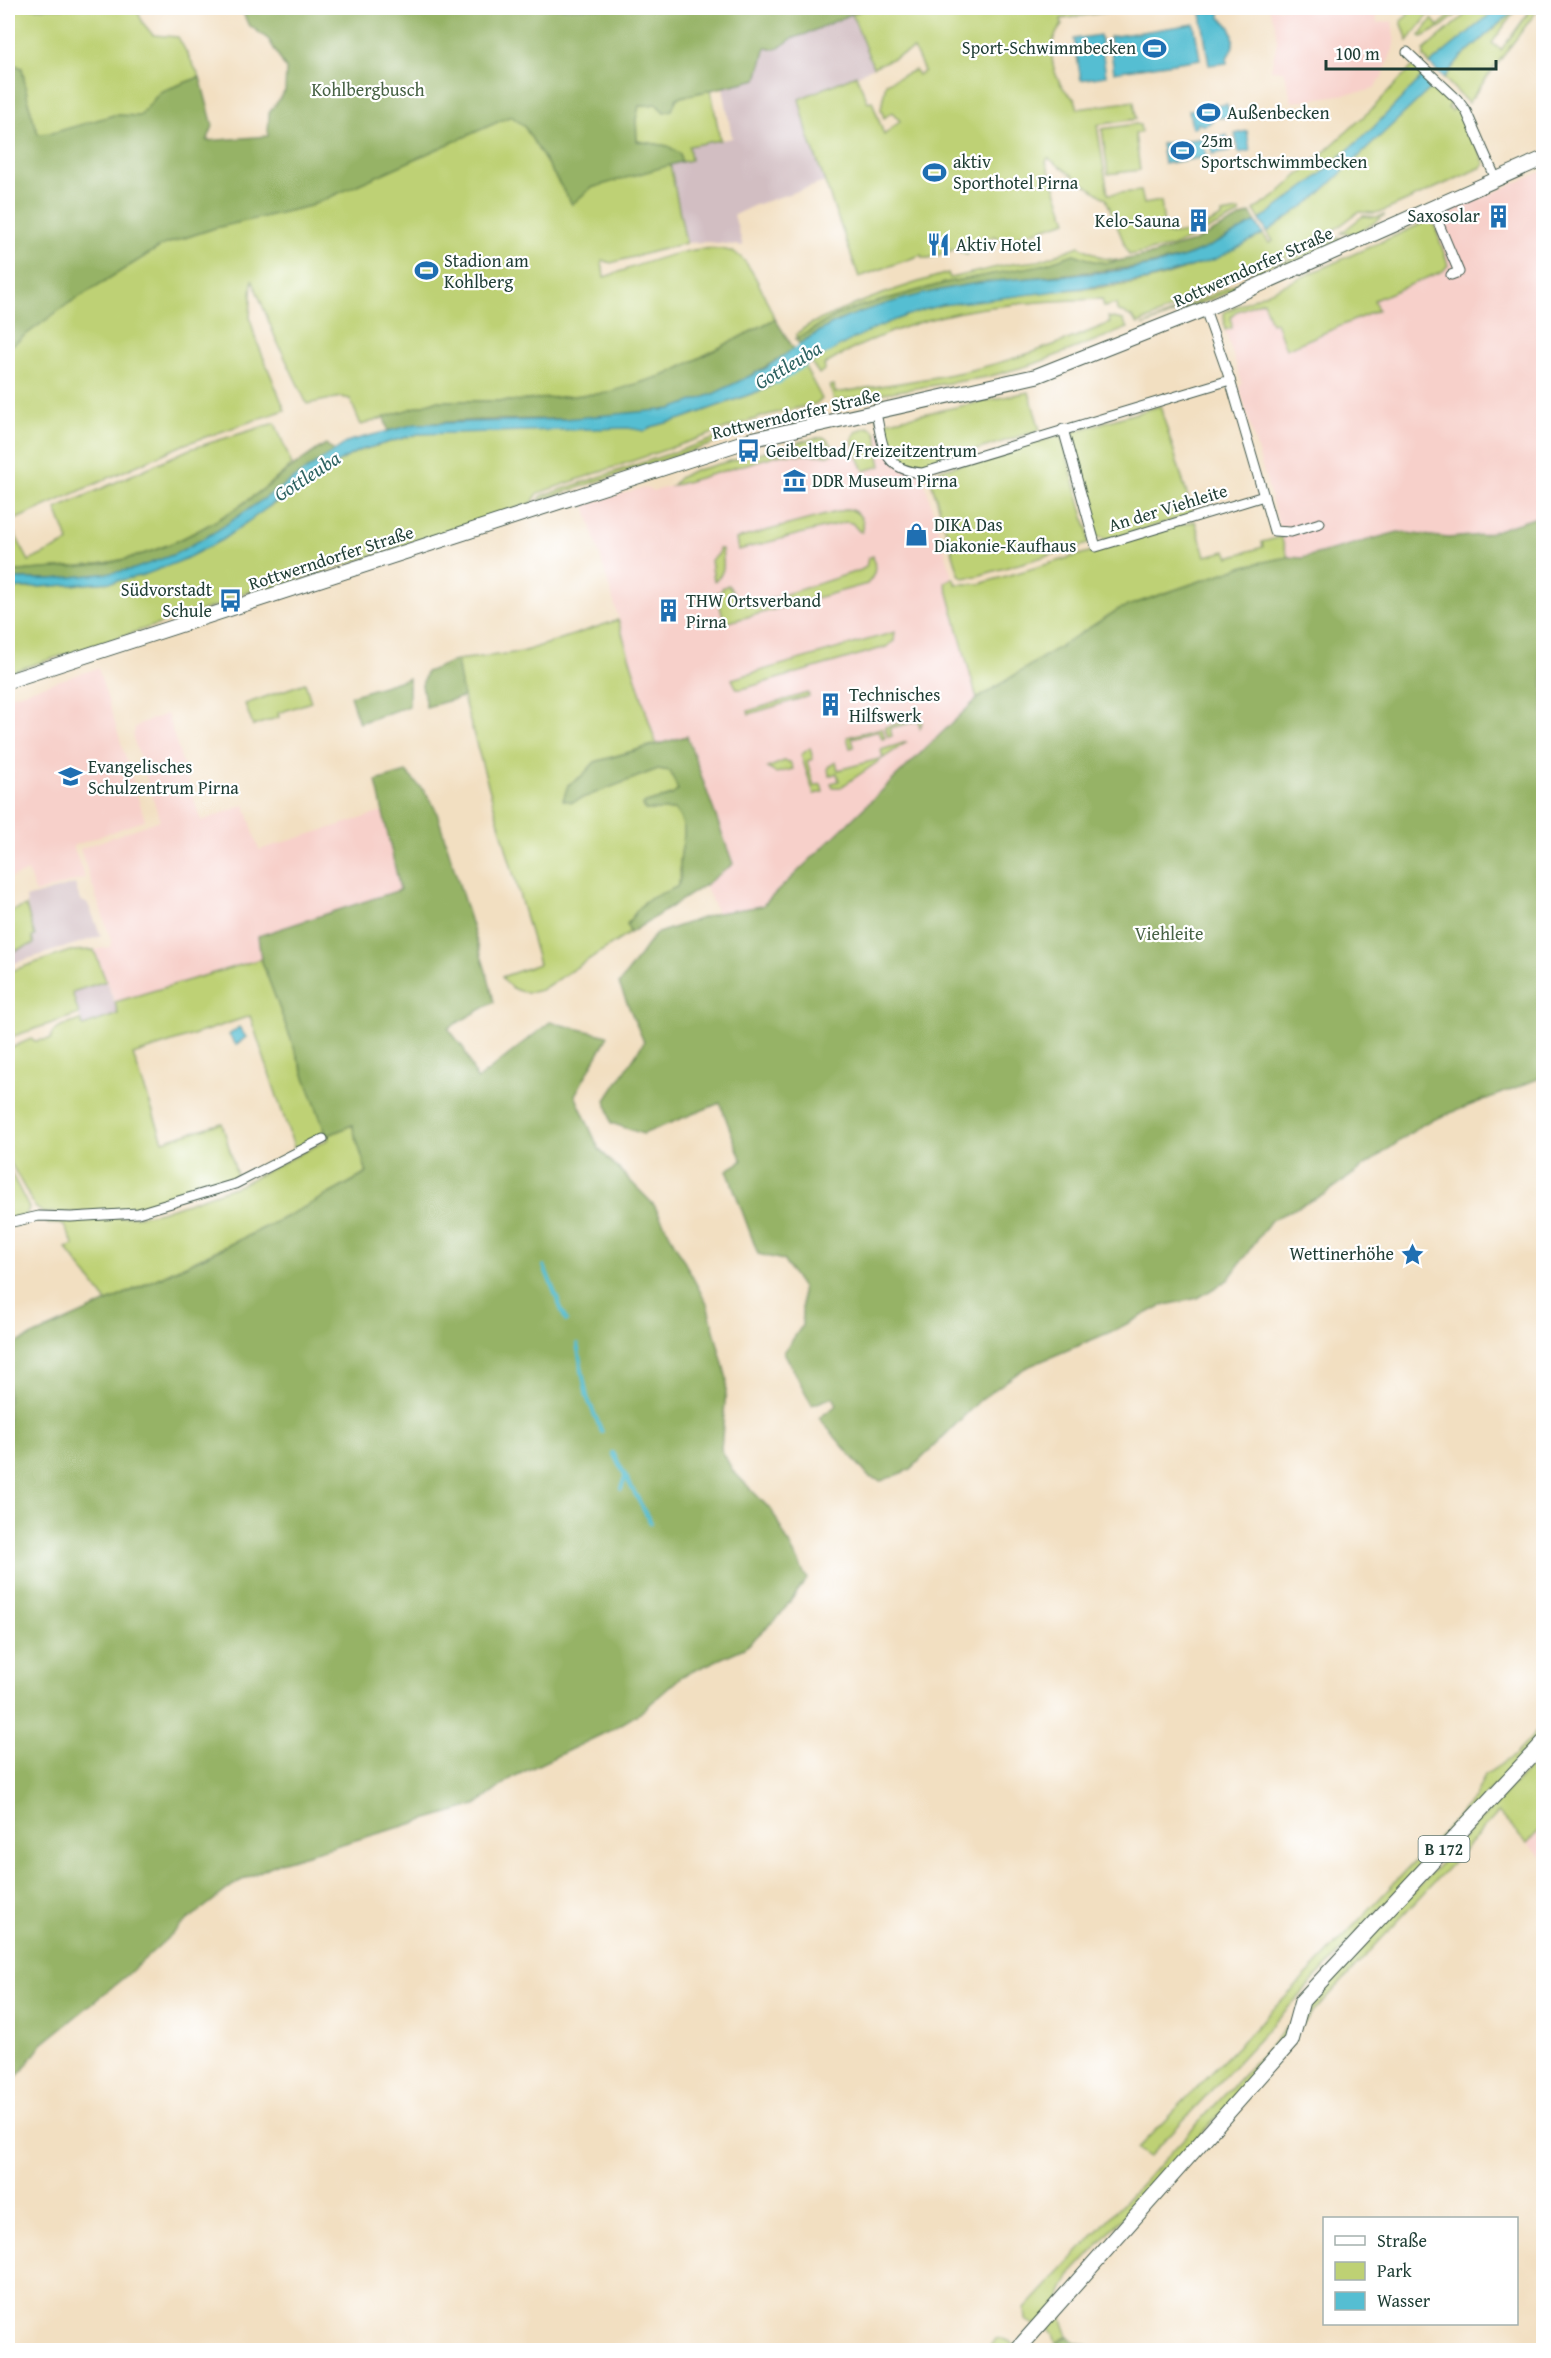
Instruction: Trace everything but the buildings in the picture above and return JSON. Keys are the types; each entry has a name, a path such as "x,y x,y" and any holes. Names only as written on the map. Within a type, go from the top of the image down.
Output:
{"main road":[{"name":"Rottwerndorfer Straße","path":"8,681 226,612 744,441 1036,376 1205,309 1544,158"},
{"name":"B 172","path":"1017,2350 1291,2041 1302,2001 1544,1742"}],"street":[{"path":"1407,52 1448,90 1466,111 1496,179"},
{"path":"1432,208 1459,272 1451,275"},
{"path":"1205,309 1230,380 1274,531 1291,532 1320,523"},
{"path":"876,413 887,456 899,469 909,472 925,471 1230,380"},
{"name":"An der Viehleite","path":"1063,429 1096,547 1264,496"},
{"path":"8,1223 39,1216 71,1217 138,1213 235,1184 323,1139"}],"shaded area":[{"path":"1269,8 1375,8 1377,23 1392,21 1395,44 1382,78 1374,88 1367,91 1292,102 1284,71 1271,70 1277,42 1275,24"},
{"path":"852,14 873,67 857,76 800,99 808,135 825,182 755,205 734,215 743,246 709,242 686,243 670,164 691,160 689,146 732,138 723,87 757,79 766,46 775,49 793,38"},
{"path":"1543,171 1543,515 1482,535 1448,538 1398,532 1302,559 1288,557 1239,386 1242,384 1225,330 1232,328 1231,317 1235,312 1263,301 1271,323 1276,322 1286,349 1377,311 1374,300 1443,271 1448,266 1435,226 1430,220"},
{"path":"887,431 894,455 911,468 919,468 924,480 953,578 945,583 977,699 762,906 717,913 705,885 733,863 687,736 656,744 585,505 638,489 647,488 654,491 781,454 828,455 839,452 835,447 852,442 864,471 877,446 877,434"},
{"name":"Evangelisches Schulzentrum Pirna","path":"98,668 145,820 73,846 85,878 35,893 28,871 8,879 8,697"},
{"path":"167,714 201,821 245,805 259,850 382,812 400,890 258,936 261,959 115,1002 94,950 110,947 111,940 80,849 160,820 133,738 135,728 141,723"},
{"path":"75,884 80,900 88,904 101,936 8,965 8,953 34,944 26,898"},
{"path":"106,981 119,1014 83,1026 72,992"},
{"path":"1543,1827 1543,1858 1527,1843"}],"green space":[{"path":"8,8 136,8 143,23 153,35 178,37 200,77 160,92 140,116 114,115 52,134 38,134 29,105 22,68 8,62"},
{"name":"Kohlbergbusch","path":"241,8 865,8 793,38 775,49 766,47 757,79 677,98 672,110 664,112 656,104 639,106 636,119 637,141 668,146 680,154 681,162 591,188 572,204 524,126 511,116 310,206 215,228 163,245 69,303 8,348 8,62 22,68 29,105 38,134 52,133 114,115 140,116 160,92 200,77 213,126 207,141 268,136 269,113 285,91 286,69 269,40 248,24"},
{"path":"865,8 1134,8 1061,19 1062,25 1053,44 1053,65 1056,75 1067,93 1075,99 1078,109 1134,101 1136,119 1097,125 1108,194 1141,191 1144,204 1161,201 1165,234 1195,230 1222,217 1222,214 1239,211 1240,214 1174,246 1129,255 1106,199 1048,158 1046,162 1067,221 1004,241 995,236 969,244 967,255 960,252 958,248 929,258 923,258 921,255 859,277 808,135 799,99 856,75 868,102 872,101 884,135 900,121 892,112 884,118 881,109 886,83 915,70 918,75 924,71 914,49 873,67 852,14"},
{"path":"1407,8 1434,8 1408,41 1401,21 1408,15"},
{"path":"1459,8 1465,8 1441,27 1420,36 1432,19 1438,26"},
{"path":"1473,8 1498,8 1430,64 1424,57 1424,50"},
{"path":"1517,8 1492,43 1501,50 1532,8 1539,8 1468,103 1444,78 1460,58"},
{"path":"1413,66 1424,75 1373,128 1313,181 1260,220 1254,210 1273,198 1373,108"},
{"path":"1434,85 1451,103 1448,108 1451,111 1456,105 1462,113 1485,164 1384,211 1358,212 1337,228 1316,238 1317,243 1255,272 1251,269 1191,295 1190,300 1138,324 1132,317 1117,310 1116,304 1104,307 1102,299 992,307 958,312 891,332 858,346 824,365 825,369 819,374 811,362 874,327 930,307 964,300 1032,292 1137,283 1193,266 1263,234 1269,243 1273,241 1267,232 1315,198"},
{"path":"711,90 720,140 689,146 691,160 681,162 680,154 668,146 637,141 636,119 639,106 656,104 664,112 672,110 676,98"},
{"path":"511,116 524,126 572,204 591,188 670,164 686,243 611,263 602,260 604,277 672,255 709,249 725,250 744,260 775,319 668,374 607,393 515,401 436,401 361,425 350,399 341,397 307,404 275,337 252,279 250,318 255,337 285,410 185,444 8,521 8,348 69,303 163,245 215,228 310,206"},
{"path":"1140,125 1141,132 1135,134 1140,170 1108,174 1102,129"},
{"path":"1250,213 1256,222 1203,250 1182,258 1138,267 980,283 941,291 865,311 839,321 799,344 796,339 837,315 858,307 949,282 1042,265 1074,254 1107,263 1154,254 1193,242"},
{"path":"1385,215 1358,234 1341,233 1363,216"},
{"path":"1430,220 1435,226 1448,265 1443,271 1374,300 1378,310 1286,349 1276,322 1271,323 1263,301 1235,312 1231,317 1232,328 1225,330 1224,312"},
{"path":"1339,237 1341,241 1221,295 1143,326"},
{"path":"1079,246 1102,258 1117,260 1107,263 1074,254 1042,265 949,282 858,307 837,315 796,339 800,331 812,324 858,303 902,287 948,273 950,278 1011,264 1039,261"},
{"path":"1108,317 1123,320 1128,328 1034,364 987,377 834,401 830,386 834,385 835,393 981,368 1037,351 1110,323"},
{"path":"775,319 794,349 751,376 687,405 636,415 601,418 457,421 388,431 384,417 436,401 515,401 607,393 668,374"},
{"path":"804,365 822,399 815,404 767,415 538,493 532,503 268,590 266,586 227,598 228,602 8,673 8,589 113,582 144,575 279,501 309,478 358,451 418,434 628,427 645,431 765,389"},
{"path":"1029,392 1040,430 919,468 903,464 891,446 884,422"},
{"path":"1160,406 1193,514 1109,540 1097,537 1068,433"},
{"path":"768,421 768,424 749,432 538,501 542,496"},
{"path":"275,423 292,465 249,499 202,528 177,541 126,559 99,564 8,572 8,529 11,527 29,561 69,542 56,509 190,449"},
{"path":"868,427 875,431 877,436 881,466 864,471 852,439 859,430"},
{"path":"1061,435 1088,531 1088,544 963,578 959,574 932,484 933,475 937,471"},
{"path":"814,438 825,438 839,452 828,455 781,454 672,486 679,478 690,472"},
{"path":"326,444 334,451 239,518 189,547 162,559 120,573 72,578 8,579 8,572 113,562 170,544 197,531 255,496"},
{"path":"848,509 861,517 862,532 852,523 846,522 738,550 736,539"},
{"name":"Viehleite","path":"1543,515 1543,1077 1425,1123 1325,1194 1271,1220 1228,1280 1198,1298 1161,1306 1115,1330 1025,1368 980,1400 911,1469 881,1481 869,1477 819,1418 837,1405 833,1397 812,1405 784,1352 802,1326 802,1288 783,1260 758,1254 727,1170 742,1161 720,1103 643,1134 611,1123 606,1100 644,1042 619,984 655,934 717,913 762,906 977,699 1119,609 1244,566 1288,557 1302,558 1398,532 1448,538 1482,535"},
{"path":"1195,521 1205,556 1226,551 1229,557 1263,547 1262,542 1281,537 1288,557 1244,566 1119,609 977,699 945,582 953,578 956,584 979,584"},
{"path":"719,549 722,549 723,571 714,581 711,560 718,555"},
{"path":"873,556 874,571 867,584 725,623 716,593 728,585 741,603 752,605 861,570 866,567 868,558"},
{"path":"618,620 656,744 595,762 582,776 568,785 572,802 658,769 670,771 679,790 672,795 643,804 645,810 675,810 680,817 684,837 680,857 680,881 677,887 645,901 627,924 630,933 541,990 519,991 510,986 502,977 539,964 463,697 457,660 522,652"},
{"path":"895,632 894,641 886,647 742,689 737,689 732,679"},
{"path":"457,660 463,697 426,707 422,685 426,672"},
{"path":"409,678 409,706 359,723 350,696"},
{"path":"305,683 311,702 278,713 279,717 253,726 245,704"},
{"path":"808,693 809,696 749,714 748,711"},
{"path":"919,717 922,722 920,728 918,721 890,728 892,736 888,737 885,727"},
{"path":"882,728 885,738 882,739 879,731 852,738 854,747 850,748 847,737"},
{"path":"687,736 733,864 705,885 630,933 627,925 643,904 677,887 680,881 680,857 684,831 680,817 675,810 645,810 643,804 672,795 678,790 670,771 658,769 572,802 563,800 568,785 582,776 595,762"},
{"path":"907,742 841,787 833,787 831,783 839,781 837,773 829,776 828,767 836,762 838,770 883,758 881,750"},
{"path":"810,748 813,759 807,761 814,786 821,784 823,792 814,794 801,755"},
{"path":"784,761 790,762 793,769 776,773 767,768"},
{"path":"406,772 425,792 436,810 494,1002 448,1028 464,1049 477,1080 550,1022 608,1036 575,1095 599,1149 654,1205 707,1304 727,1379 721,1449 733,1471 772,1511 807,1579 780,1615 744,1648 682,1676 640,1713 613,1729 515,1776 476,1805 280,1862 236,1883 184,1923 127,1975 42,2044 23,2070 8,2085 8,1347 234,1243 367,1173 352,1125 327,1136 261,959 258,936 400,890 376,781"},
{"path":"26,906 35,936 32,937 34,944 8,953 8,912"},
{"path":"94,950 106,981 72,992 79,1014 8,1038 8,972 70,951"},
{"path":"261,959 327,1136 295,1150 250,1016 133,1055 163,1141 222,1123 238,1179 137,1209 110,1212 43,1213 35,1207 8,1158 8,1049 31,1039 35,1041 51,1039 52,1033 61,1027 80,1020 83,1026 118,1014 115,1002"},
{"path":"352,1125 367,1173 291,1215 107,1302 66,1248 74,1245 63,1224 48,1224 45,1220 138,1216 161,1212 240,1185 329,1139 327,1136"},
{"path":"8,1167 29,1208 26,1215 8,1220"},
{"path":"1543,1725 1543,1734 1149,2157 1137,2149 1474,1799 1485,1775 1515,1755"},
{"path":"1543,1753 1543,1827 1527,1843 1498,1813 1071,2274 1063,2291 1060,2305 1068,2336 1056,2343 1048,2329 1026,2320 1025,2309"},
{"path":"1068,2336 1075,2342 1104,2350 1058,2350 1056,2343"},
{"path":"1003,2339 1019,2350 986,2350 996,2340"}],"water":[{"path":"1498,8 1517,8 1460,58 1444,78 1430,64"},
{"path":"1220,11 1220,18 1232,31 1232,49 1227,57 1227,63 1209,65 1201,13"},
{"name":"Sport-Schwimmbecken","path":"1194,24 1200,59 1114,72 1109,37"},
{"path":"1100,35 1106,76 1081,80 1074,39"},
{"path":"1424,75 1434,85 1315,198 1267,232 1260,220 1313,181 1373,128"},
{"name":"Außenbecken","path":"1227,104 1230,117 1214,118 1207,125 1197,123 1197,127 1192,128 1189,110"},
{"path":"1247,131 1250,151 1239,153 1235,134"},
{"path":"1227,135 1230,151 1212,154 1210,138"},
{"name":"25m Sportschwimmbecken","path":"1203,138 1206,157 1164,164 1161,144"},
{"path":"1256,222 1263,234 1216,259 1147,280 942,305 874,329 811,362 799,344 839,321 908,298 979,283 1107,272 1157,264 1201,251"},
{"path":"794,349 804,365 765,389 645,431 628,428 418,434 358,451 309,478 222,540 183,560 144,575 113,582 8,589 8,579 52,579 110,573 134,569 175,554 215,532 349,441 416,424 565,419 671,409 713,394 766,368"},
{"path":"239,1027 246,1037 236,1045 229,1035"}],"waterway":[{"name":"Gottleuba","path":"776,374 831,339"},
{"path":"544,1266 566,1321"},
{"path":"577,1344 587,1397 602,1432"},
{"path":"613,1453 651,1523"},
{"path":"621,1489 625,1477"}],"place":[{"name":"Sport-Schwimmbecken","path":"1154,48"},
{"name":"Außenbecken","path":"1209,113"},
{"name":"25m Sportschwimmbecken","path":"1183,151"},
{"name":"aktiv Sporthotel Pirna","path":"935,172"},
{"name":"Saxosolar","path":"1498,216"},
{"name":"Kelo-Sauna","path":"1198,221"},
{"name":"Aktiv Hotel","path":"938,245"},
{"name":"Stadion am Kohlberg","path":"426,271"},
{"name":"Geibeltbad/Freizeitzentrum","path":"748,451"},
{"name":"DDR Museum Pirna","path":"794,481"},
{"name":"DIKA Das Diakonie-Kaufhaus","path":"916,535"},
{"name":"Südvorstadt Schule","path":"230,600"},
{"name":"THW Ortsverband Pirna","path":"668,611"},
{"name":"Technisches Hilfswerk","path":"831,705"},
{"name":"Evangelisches Schulzentrum Pirna","path":"70,777"},
{"name":"Wettinerhöhe","path":"1412,1254"}]}
